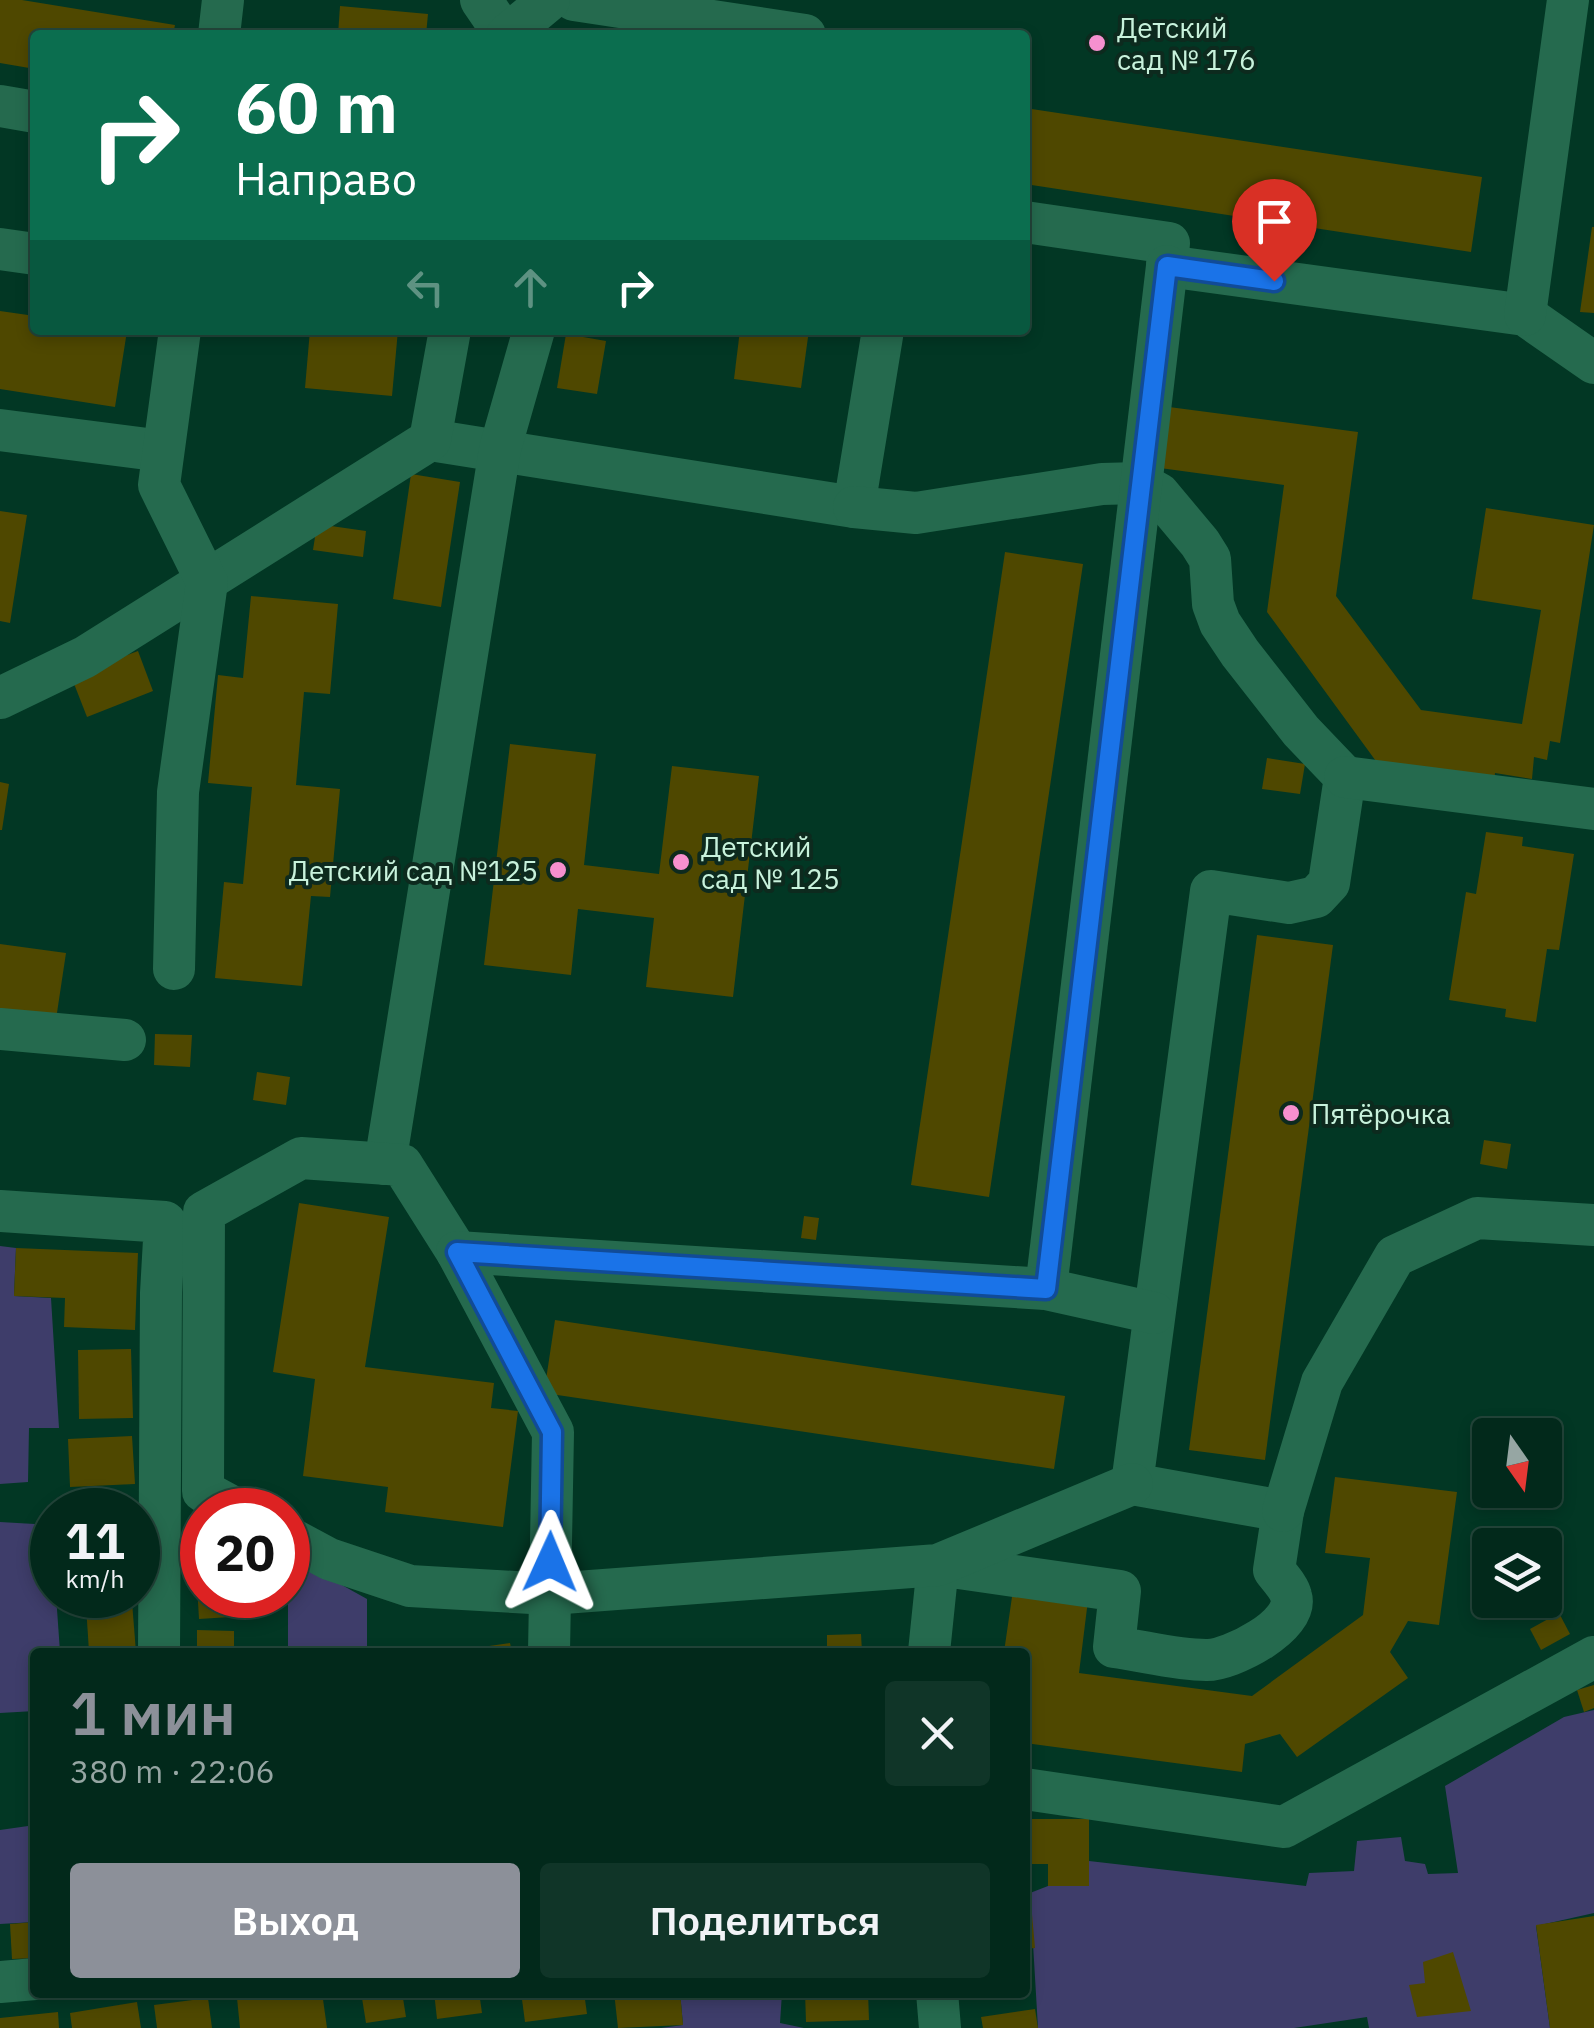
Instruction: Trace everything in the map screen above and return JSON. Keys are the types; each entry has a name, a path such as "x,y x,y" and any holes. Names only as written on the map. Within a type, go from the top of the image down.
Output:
{"street":[{"path":"220,30 223,0"},
{"path":"481,0 502,30"},
{"path":"512,30 549,0"},
{"path":"574,0 763,30"},
{"path":"1524,315 1568,0"},
{"path":"0,106 30,111"},
{"path":"1030,223 1169,243 1046,1289"},
{"path":"0,250 30,253"},
{"path":"1167,266 1524,315 1594,362"},
{"path":"174,970 178,792 207,582 159,484 179,335"},
{"path":"430,440 449,335"},
{"path":"385,1164 500,449 533,335"},
{"path":"854,507 882,335"},
{"path":"0,430 163,451"},
{"path":"0,698 85,657 430,440 854,507 916,512 1113,483 1139,483 1158,494 1200,543 1210,558 1213,604 1220,622 1301,731 1345,778 1594,809"},
{"path":"1132,1484 1211,891 1289,903 1316,897 1329,883 1345,778"},
{"path":"0,1029 125,1040"},
{"path":"203,1488 204,1212 301,1158 402,1165 457,1252 552,1432 549,1648"},
{"path":"0,1211 164,1222 160,1648"},
{"path":"310,1549 410,1586 550,1594 938,1565 1120,1590 1114,1647 1218,1659 1249,1647 1291,1610 1292,1596 1274,1570 1283,1511 1322,1382 1396,1256 1477,1218 1594,1226"},
{"path":"457,1252 1046,1289 1154,1313"},
{"path":"938,1565 1132,1484 1283,1511"},
{"path":"929,1648 938,1565"},
{"path":"1030,1790 1284,1826 1594,1657"},
{"path":"0,1982 30,1979"},
{"path":"938,1998 940,2028"}],"shaded area":[{"path":"0,1246 16,1248 14,1296 51,1298 59,1428 29,1428 28,1482 0,1484"},
{"path":"0,1522 30,1524 30,1618 58,1618 60,1648 30,1648 30,1711 0,1713"},
{"path":"310,1567 367,1599 367,1648 288,1648 288,1618 310,1618"},
{"path":"1594,1710 1594,1913 1536,1926 1550,2028 1369,2028 1367,2017 1294,2028 1038,2028 1030,1893 1048,1886 1088,1886 1089,1861 1306,1886 1309,1873 1354,1871 1357,1841 1401,1837 1405,1861 1425,1864 1428,1874 1458,1873 1445,1786 1564,1717"},
{"path":"30,1826 30,1922 0,1924 0,1830"},
{"path":"681,1998 782,1998 780,2023 804,2028 661,2028 683,2025"}],"building":[{"path":"0,0 22,0 175,25 174,30 30,30 30,68 0,63"},
{"path":"340,6 428,14 426,30 338,30"},
{"path":"1030,109 1482,177 1471,252 1030,185"},
{"path":"1594,227 1594,313 1580,312"},
{"path":"0,311 30,315 30,335 126,335 115,407 0,389"},
{"path":"310,335 398,335 392,396 305,388"},
{"path":"566,335 606,341 597,394 557,388"},
{"path":"739,335 808,335 801,388 734,379"},
{"path":"1169,407 1358,432 1336,596 1421,710 1522,724 1541,610 1472,599 1486,508 1594,525 1560,743 1550,741 1547,760 1534,757 1532,779 1495,773 1494,784 1381,768 1267,612 1284,485 1160,468"},
{"path":"411,474 460,482 441,607 393,599"},
{"path":"0,511 27,515 10,623 0,621"},
{"path":"317,524 366,531 363,557 313,550"},
{"path":"1005,552 1083,564 989,1197 911,1185"},
{"path":"251,596 338,604 330,694 304,692 296,785 340,789 330,897 311,896 302,986 215,978 224,882 243,884 252,787 208,783 218,675 243,678"},
{"path":"138,651 153,691 87,717 71,676"},
{"name":"Детский сад №125","path":"510,744 596,754 584,865 659,874 672,766 759,776 733,997 646,987 654,918 578,909 571,975 484,965"},
{"path":"1267,758 1305,764 1300,794 1262,789"},
{"path":"0,782 9,784 2,830 0,830"},
{"path":"1486,832 1523,837 1522,846 1574,854 1559,950 1547,949 1536,1022 1505,1017 1506,1009 1449,1000 1466,892 1476,894"},
{"path":"1257,935 1333,945 1265,1460 1189,1450"},
{"path":"0,944 66,953 55,1026 0,1019"},
{"path":"155,1034 192,1035 190,1067 154,1065"},
{"path":"257,1072 290,1077 286,1105 253,1100"},
{"path":"1484,1140 1511,1144 1507,1169 1480,1164"},
{"path":"299,1203 389,1217 365,1367 494,1383 491,1408 518,1411 503,1527 385,1512 388,1487 303,1476 315,1379 273,1372"},
{"path":"804,1216 819,1218 816,1240 801,1238"},
{"path":"16,1248 138,1253 135,1330 64,1327 65,1298 14,1296"},
{"path":"555,1320 1065,1396 1054,1469 544,1393"},
{"path":"131,1349 133,1418 79,1419 78,1350"},
{"path":"132,1436 135,1484 70,1487 68,1439"},
{"path":"1335,1477 1457,1492 1439,1625 1408,1621 1390,1652 1408,1678 1297,1757 1280,1734 1245,1744 1242,1772 1030,1744 1030,1648 1005,1648 1013,1590 1088,1600 1079,1673 1252,1696 1363,1615 1370,1558 1325,1553"},
{"path":"87,1618 133,1618 136,1648 89,1648"},
{"path":"1550,1618 1562,1618 1570,1634 1541,1650 1530,1629"},
{"path":"197,1630 234,1631 234,1648 197,1648"},
{"path":"861,1634 862,1648 827,1648 827,1635"},
{"path":"510,1643 511,1648 475,1648"},
{"path":"375,1646 450,1647 450,1648"},
{"path":"1594,1685 1594,1708 1584,1712 1577,1690"},
{"path":"1030,1819 1089,1819 1089,1886 1048,1886 1048,1864 1030,1864"},
{"path":"1030,1891 1035,1948 1030,1948"},
{"path":"1594,1916 1594,2028 1550,2028 1536,1925"},
{"path":"30,1922 30,1958 12,1959 10,1924"},
{"path":"1453,1952 1471,2011 1417,2017 1409,1985 1425,1983 1423,1962"},
{"path":"208,1998 212,2028 157,2028 154,2005"},
{"path":"237,1998 323,1998 327,2028 240,2028"},
{"path":"362,1998 403,1998 406,2017 366,2023"},
{"path":"435,1998 480,1998 482,2013 437,2019"},
{"path":"522,1998 585,1998 587,2014 525,2022"},
{"path":"615,1998 681,1998 683,2025 618,2028"},
{"path":"805,1998 868,1998 869,2020 806,2022"},
{"path":"137,2002 141,2028 72,2028 70,2013"},
{"path":"1035,2009 1038,2028 983,2028 981,2017"},
{"path":"58,2012 59,2028 0,2028 0,2018"}],"place":[{"name":"Детский сад № 176","path":"1097,43"},
{"name":"Детский сад № 125","path":"681,862"},
{"name":"Детский сад №125","path":"558,870"},
{"name":"Пятёрочка","path":"1291,1113"}],"route":[{"path":"550,1562 552,1432 457,1252 1046,1289 1167,266 1274,281"}]}
